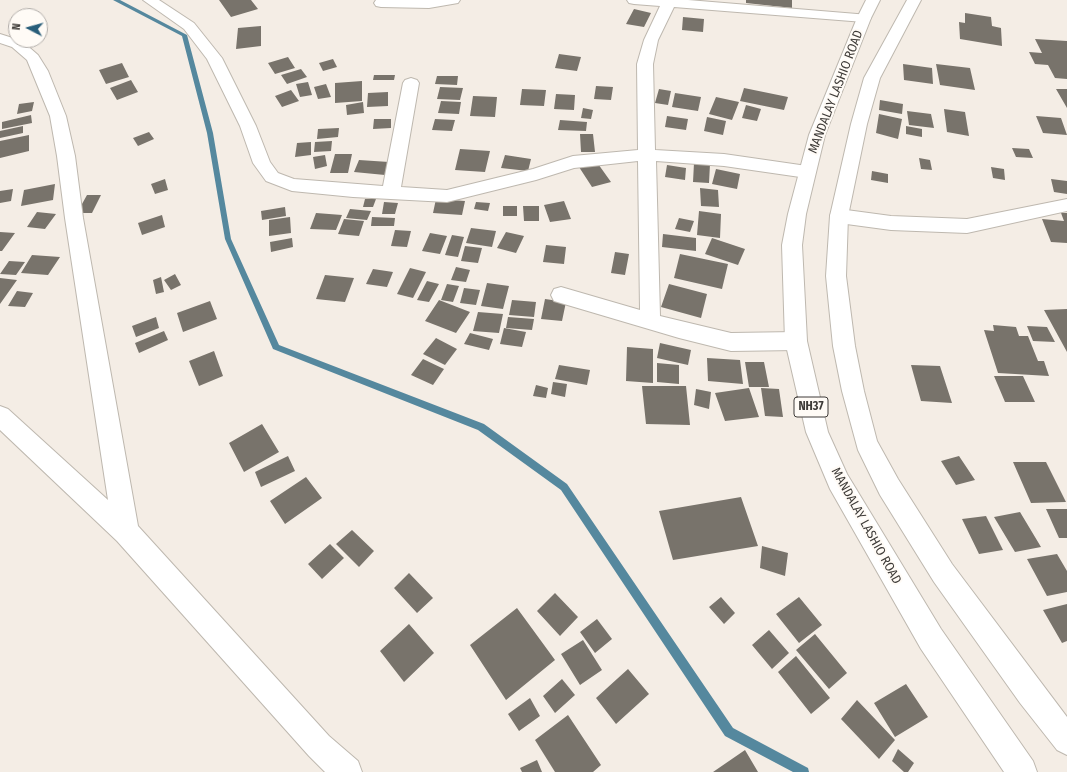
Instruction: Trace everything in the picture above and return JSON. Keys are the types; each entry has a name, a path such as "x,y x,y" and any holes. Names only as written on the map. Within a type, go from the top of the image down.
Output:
{"main road":[{"path":"150,0 189,26 214,58 248,126 262,163 272,177 292,185 447,196 536,174 573,162 646,154 724,160 807,172"},
{"path":"381,3 429,4 453,0"},
{"path":"634,0 670,3 868,9"},
{"path":"914,0 872,78 859,124 838,216 837,284 846,354 866,443 889,487 943,573 1030,693 1067,740"},
{"path":"650,321 645,64 651,40 670,3"},
{"name":"MANDALAY LASHIO ROAD","path":"868,9 817,135 797,214 792,245 796,341 818,432 838,481 931,639 1022,772"},
{"path":"0,38 17,44 33,58 40,71 58,116 66,156 74,218 126,532"},
{"path":"390,193 411,83"},
{"path":"838,216 891,223 967,226 1067,205"},
{"path":"561,295 679,330 731,342 796,341"},
{"path":"0,416 126,532 320,746 347,772"}],"building":[{"path":"219,0 251,0 258,9 231,17"},
{"path":"746,0 792,0 792,8 746,3"},
{"path":"634,9 651,13 644,27 626,24"},
{"path":"965,13 991,17 992,26 1001,28 1002,46 960,39 959,22 965,23"},
{"path":"683,17 704,19 703,32 682,30"},
{"path":"261,26 261,46 236,49 238,28"},
{"path":"1035,39 1067,41 1067,79 1055,78 1048,65 1035,64 1029,52 1042,53"},
{"path":"559,54 581,57 577,71 555,68"},
{"path":"288,57 295,68 275,74 268,63"},
{"path":"333,59 337,67 323,71 319,63"},
{"path":"122,63 129,77 106,84 99,70"},
{"path":"903,64 932,68 933,84 904,80"},
{"path":"936,64 970,68 975,90 940,85"},
{"path":"301,69 307,77 287,84 281,75"},
{"path":"374,75 395,75 394,80 373,80"},
{"path":"437,76 458,76 457,85 435,84"},
{"path":"131,80 138,92 117,100 110,88"},
{"path":"362,81 362,101 335,103 335,83"},
{"path":"308,82 312,95 300,97 296,84"},
{"path":"326,84 331,97 318,99 314,87"},
{"path":"596,86 613,87 611,100 594,99"},
{"path":"440,87 463,88 460,100 437,99"},
{"path":"744,88 788,97 784,110 740,101"},
{"path":"522,89 546,90 544,106 520,105"},
{"path":"659,89 671,91 668,105 655,103"},
{"path":"1056,89 1067,89 1067,108"},
{"path":"291,90 299,101 282,107 275,96"},
{"path":"388,92 388,106 367,107 368,93"},
{"path":"675,93 701,97 698,111 672,107"},
{"path":"556,94 575,95 574,110 554,109"},
{"path":"473,96 497,97 495,117 470,116"},
{"path":"716,97 739,102 732,120 709,114"},
{"path":"880,100 903,104 902,114 879,110"},
{"path":"441,101 461,102 459,114 438,113"},
{"path":"34,102 32,111 17,114 19,104"},
{"path":"363,102 364,113 347,115 346,105"},
{"path":"746,105 761,109 757,121 742,118"},
{"path":"583,108 593,110 591,119 581,118"},
{"path":"944,109 965,112 969,136 947,132"},
{"path":"907,111 931,114 934,128 909,125"},
{"path":"879,114 902,119 898,139 876,133"},
{"path":"31,115 32,123 2,129 2,122"},
{"path":"667,116 688,119 686,130 665,127"},
{"path":"1036,116 1061,118 1067,135 1043,133"},
{"path":"707,117 726,121 723,135 704,131"},
{"path":"374,119 391,119 391,128 373,129"},
{"path":"435,119 455,120 452,131 432,130"},
{"path":"560,120 587,122 586,131 558,130"},
{"path":"23,126 23,133 0,138 0,131"},
{"path":"906,126 922,129 922,137 906,134"},
{"path":"339,128 338,137 317,139 318,129"},
{"path":"149,132 154,139 138,146 133,138"},
{"path":"580,134 593,134 595,152 581,152"},
{"path":"29,135 29,151 0,158 0,141"},
{"path":"332,141 331,151 314,152 315,142"},
{"path":"311,142 311,155 295,157 297,143"},
{"path":"1012,148 1029,149 1033,158 1016,157"},
{"path":"460,149 490,151 485,172 455,170"},
{"path":"335,154 352,154 348,173 330,173"},
{"path":"325,155 327,166 315,169 313,157"},
{"path":"505,155 531,159 528,171 501,168"},
{"path":"919,158 930,160 932,170 921,169"},
{"path":"359,160 389,162 385,175 354,172"},
{"path":"596,161 611,182 592,187 579,167"},
{"path":"694,163 710,164 709,183 693,182"},
{"path":"667,165 686,168 685,180 665,177"},
{"path":"991,167 1004,169 1005,180 993,178"},
{"path":"716,169 740,174 737,189 712,184"},
{"path":"872,171 888,174 888,183 871,180"},
{"path":"165,179 168,190 155,194 151,184"},
{"path":"1051,179 1067,181 1067,194 1054,192"},
{"path":"55,184 53,200 21,206 24,190"},
{"path":"700,188 718,190 719,207 701,206"},
{"path":"13,189 11,201 0,203 0,191"},
{"path":"87,195 101,195 92,213 77,213"},
{"path":"365,199 376,199 373,207 363,207"},
{"path":"436,199 465,201 462,215 433,213"},
{"path":"564,201 571,219 550,222 544,205"},
{"path":"384,202 398,203 395,214 382,214"},
{"path":"476,202 490,203 488,211 474,209"},
{"path":"503,206 517,206 517,216 503,216"},
{"path":"523,206 539,206 539,221 524,221"},
{"path":"285,207 286,216 262,220 261,211"},
{"path":"350,209 371,211 367,220 346,218"},
{"path":"699,211 721,214 720,238 697,235"},
{"path":"37,212 56,214 45,229 27,227"},
{"path":"316,213 342,215 336,230 310,229"},
{"path":"1061,213 1067,213 1067,243 1051,242 1042,219 1064,221"},
{"path":"162,215 165,227 142,235 138,223"},
{"path":"290,217 291,233 269,236 269,220"},
{"path":"372,217 395,218 394,226 371,226"},
{"path":"679,218 694,221 690,232 675,229"},
{"path":"344,219 364,221 359,236 338,234"},
{"path":"471,228 496,231 492,247 466,243"},
{"path":"395,230 411,231 407,247 391,246"},
{"path":"0,232 15,233 2,251 0,251"},
{"path":"506,232 524,236 516,253 497,248"},
{"path":"430,233 447,236 440,254 422,251"},
{"path":"663,234 696,238 696,251 662,247"},
{"path":"452,235 464,237 458,257 445,255"},
{"path":"292,238 293,247 271,252 270,242"},
{"path":"712,238 745,249 738,265 705,254"},
{"path":"546,245 566,247 564,264 543,262"},
{"path":"465,246 482,248 478,263 461,261"},
{"path":"615,252 629,254 625,275 611,273"},
{"path":"680,254 728,264 722,289 674,278"},
{"path":"32,255 60,257 48,275 21,273"},
{"path":"9,261 25,262 16,275 0,274"},
{"path":"456,267 470,270 466,282 451,280"},
{"path":"410,268 426,272 413,298 397,294"},
{"path":"373,269 393,272 387,287 366,284"},
{"path":"175,274 181,285 171,290 164,280"},
{"path":"325,275 354,278 345,302 316,299"},
{"path":"161,277 164,292 156,294 153,280"},
{"path":"0,278 17,280 0,304"},
{"path":"427,281 439,284 429,302 417,300"},
{"path":"487,283 509,286 503,309 481,306"},
{"path":"447,284 459,286 453,302 441,300"},
{"path":"669,284 707,294 701,318 661,307"},
{"path":"464,288 480,290 476,305 460,303"},
{"path":"17,291 33,293 25,307 8,306"},
{"path":"545,299 566,302 562,321 541,319"},
{"path":"439,300 470,312 456,333 425,321"},
{"path":"512,300 536,302 534,317 509,315"},
{"path":"210,301 217,319 183,332 177,313"},
{"path":"1067,309 1067,352 1044,310"},
{"path":"478,312 503,314 499,333 473,331"},
{"path":"156,317 159,328 136,337 132,326"},
{"path":"508,317 534,319 532,330 506,328"},
{"path":"993,325 1016,327 1019,336 1028,336 1038,361 1044,361 1049,376 998,373 984,330 994,331"},
{"path":"1027,326 1047,327 1055,342 1033,341"},
{"path":"504,328 526,332 522,347 500,344"},
{"path":"164,331 168,340 139,353 135,343"},
{"path":"470,333 493,339 489,350 464,344"},
{"path":"436,338 457,349 445,365 423,354"},
{"path":"660,343 691,350 688,365 657,358"},
{"path":"627,347 653,349 653,383 626,381"},
{"path":"214,351 223,376 199,386 189,361"},
{"path":"707,358 740,360 743,384 708,381"},
{"path":"423,359 444,369 433,385 411,375"},
{"path":"745,362 764,362 769,387 749,387"},
{"path":"657,363 679,365 679,384 657,382"},
{"path":"559,365 590,370 587,385 555,379"},
{"path":"911,365 940,366 952,403 921,401"},
{"path":"994,376 1023,376 1035,402 1005,402"},
{"path":"553,382 567,384 565,397 551,394"},
{"path":"536,385 548,388 546,398 533,396"},
{"path":"642,386 686,386 690,425 646,424"},
{"path":"749,388 759,417 725,421 715,393"},
{"path":"761,388 779,389 783,417 765,416"},
{"path":"696,389 711,392 709,409 694,405"},
{"path":"262,424 279,452 244,472 229,443"},
{"path":"288,456 295,471 261,487 255,472"},
{"path":"959,456 975,480 956,485 941,461"},
{"path":"1013,462 1046,462 1066,502 1031,503"},
{"path":"306,477 322,498 285,524 270,501"},
{"path":"741,497 758,546 673,560 659,511"},
{"path":"1046,509 1067,509 1067,538 1059,538"},
{"path":"1020,512 1041,547 1015,552 994,517"},
{"path":"986,516 1003,550 979,554 962,519"},
{"path":"352,530 374,551 359,567 336,544"},
{"path":"330,544 344,558 322,579 308,564"},
{"path":"762,546 788,553 785,576 760,568"},
{"path":"1057,554 1067,571 1067,592 1047,596 1027,559"},
{"path":"409,573 433,598 417,613 394,588"},
{"path":"555,593 578,617 560,636 537,611"},
{"path":"721,597 735,613 724,624 709,607"},
{"path":"799,597 822,625 799,643 776,614"},
{"path":"1067,604 1067,641 1062,643 1043,610"},
{"path":"517,608 555,660 506,700 470,645"},
{"path":"597,619 612,639 595,653 580,632"},
{"path":"409,624 434,653 404,682 380,651"},
{"path":"769,630 789,653 772,669 752,645"},
{"path":"815,634 847,673 829,689 796,650"},
{"path":"583,640 602,670 580,685 561,654"},
{"path":"796,656 830,698 811,714 778,672"},
{"path":"628,669 649,694 616,724 596,698"},
{"path":"562,679 575,695 555,713 543,696"},
{"path":"906,684 928,717 895,737 874,703"},
{"path":"530,698 540,716 519,731 508,714"},
{"path":"857,700 895,740 879,759 841,719"},
{"path":"568,715 601,765 593,772 555,772 535,740"},
{"path":"898,749 914,763 908,772 904,772 892,761"},
{"path":"745,750 758,772 713,772"},
{"path":"537,760 542,772 522,772 520,768"}],"waterway":[{"path":"116,0 184,35 210,133 228,239 276,347 481,427 564,487 729,732 804,772"}]}
